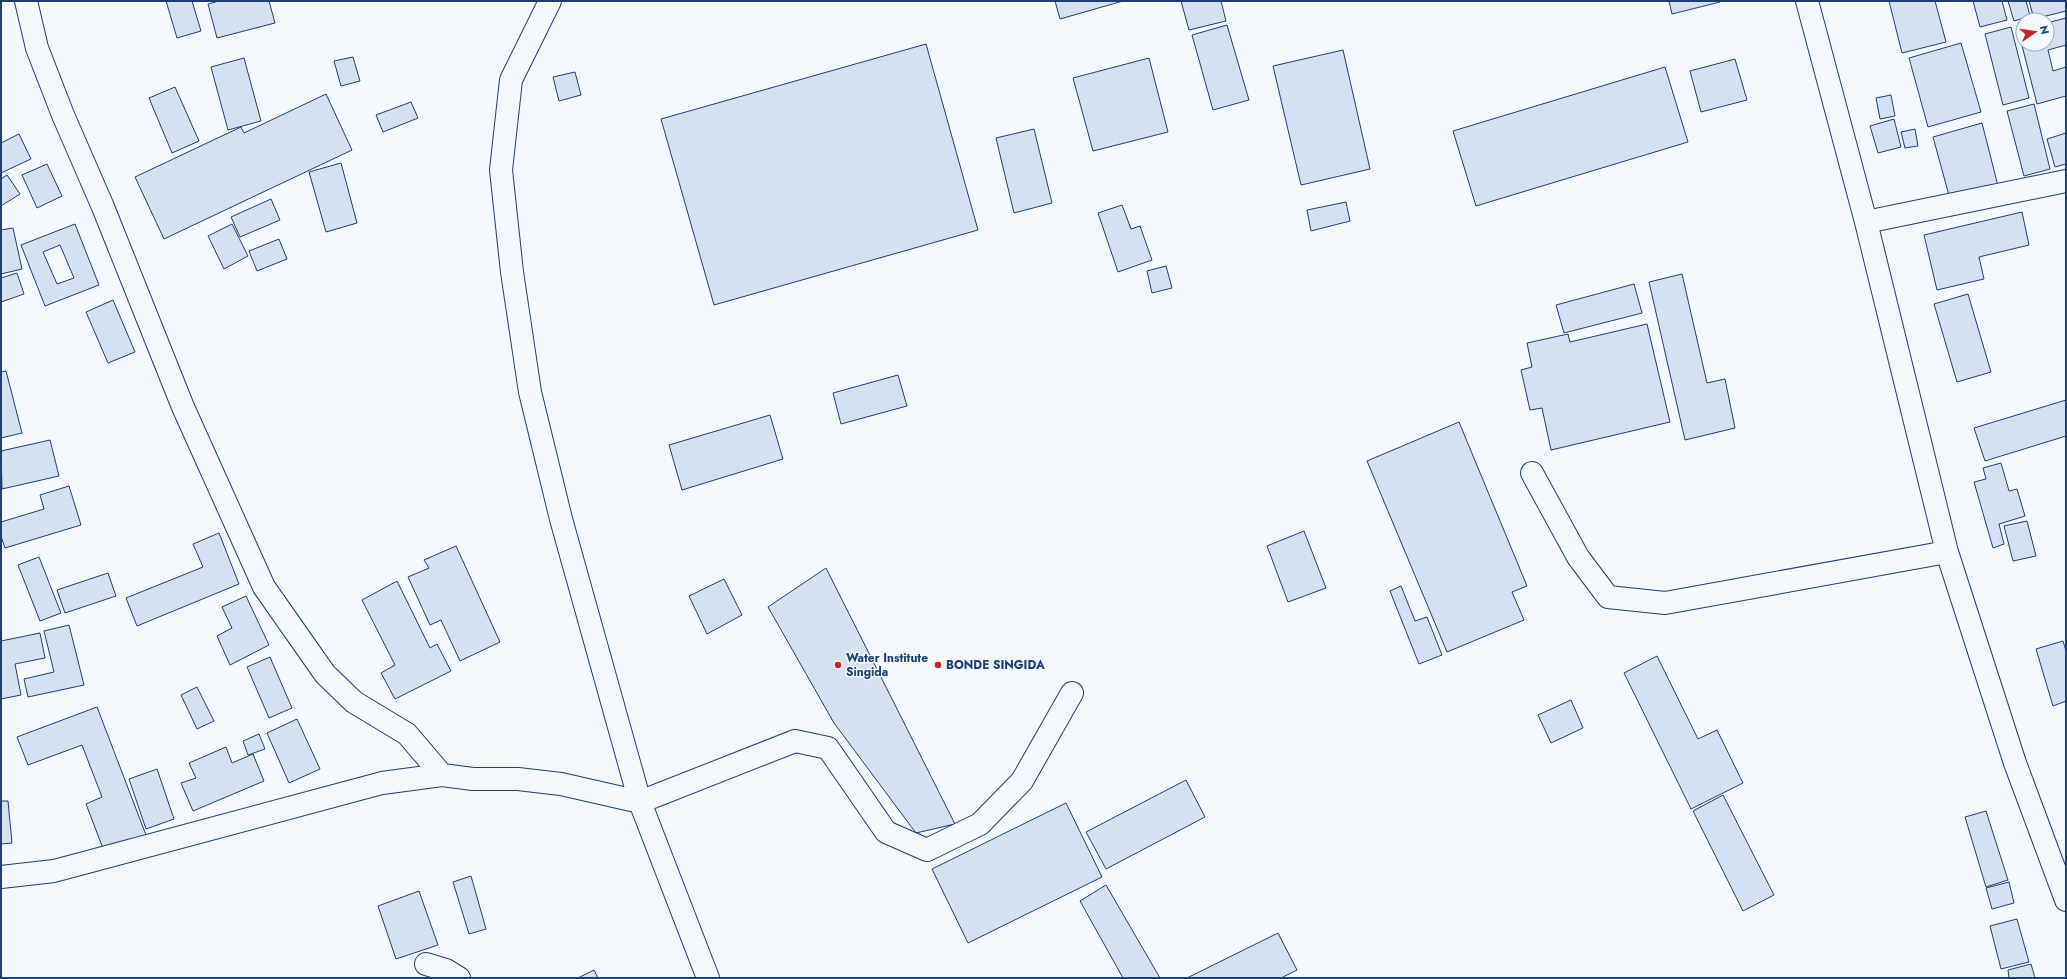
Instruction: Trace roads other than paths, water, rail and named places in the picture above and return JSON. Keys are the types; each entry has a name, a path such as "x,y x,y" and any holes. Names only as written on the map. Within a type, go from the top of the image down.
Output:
{"street":[{"path":"26,1 37,48 63,115 103,207 183,407 264,587 325,674 354,702 408,734 442,775"},
{"path":"550,1 511,80 501,170 511,264 530,392 561,519 640,802 708,978"},
{"path":"1807,1 1866,222 1947,552 2015,763 2066,900"},
{"path":"1866,222 2066,181"},
{"path":"1532,473 1578,557 1608,596 1664,602 1947,552"},
{"path":"1,877 54,871 382,783 442,775 473,779 518,779 561,784 640,802 795,741 828,748 886,832 927,850 980,824 1022,781 1072,693"},
{"path":"426,964 446,970 459,978"}],"place":[{"name":"Water Institute Singida","path":"838,665"},
{"name":"BONDE SINGIDA","path":"938,665"}]}
